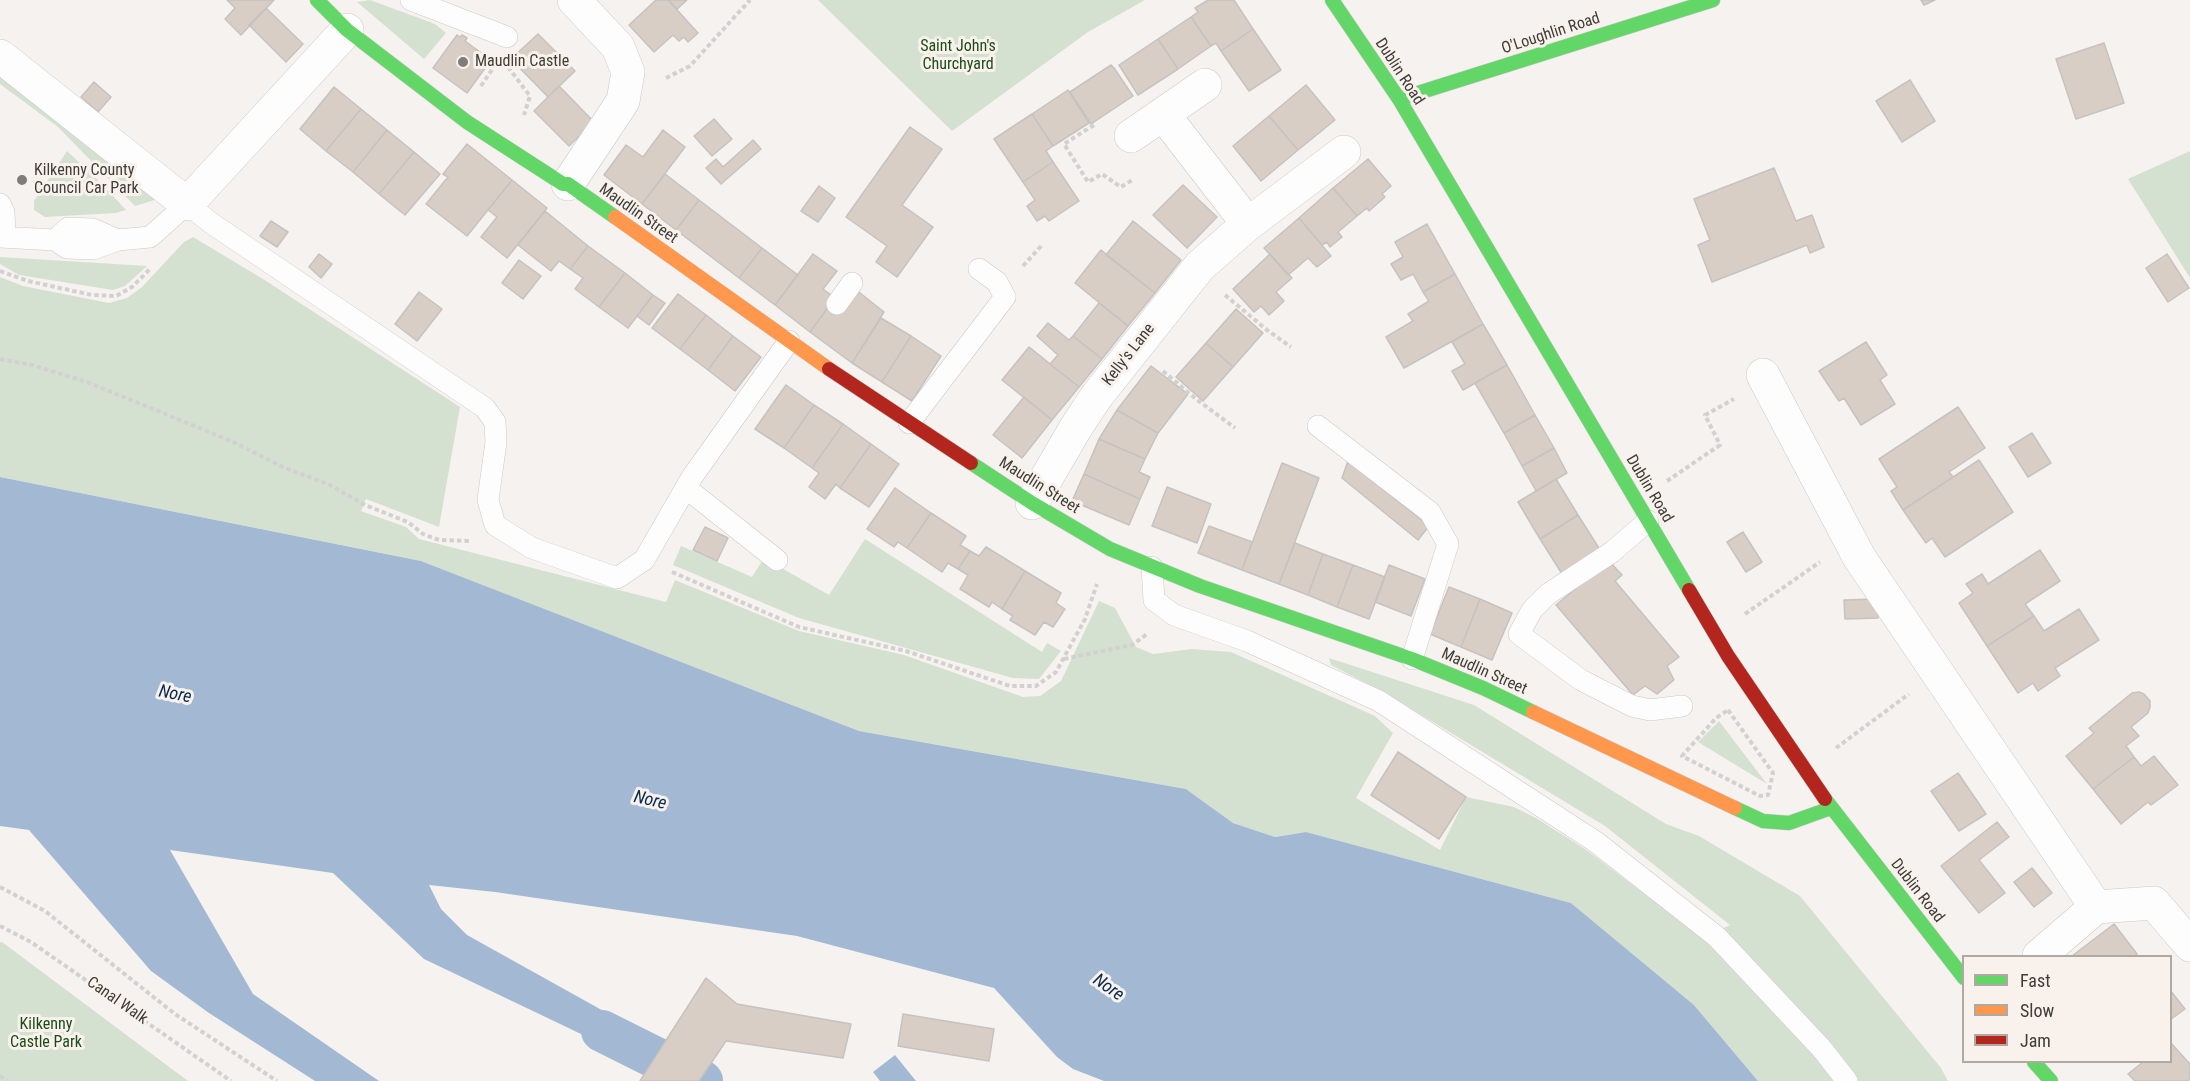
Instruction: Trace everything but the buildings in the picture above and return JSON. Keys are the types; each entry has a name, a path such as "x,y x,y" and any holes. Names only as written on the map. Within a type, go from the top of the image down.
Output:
{"street":[{"name":"Maudlin Street","path":"317,0 347,30 467,122 563,184 568,184 802,342 909,423 1032,503 1110,549 1152,567 1412,659 1483,688 1763,821 1789,823 1831,808"},
{"path":"568,184 623,101 628,72 618,47 574,0"},
{"name":"Dublin Road","path":"1332,0 1399,99 1728,656 1831,808 1962,975"},
{"name":"O'Loughlin Road","path":"1399,99 1713,0"},
{"path":"0,56 188,204 347,30"},
{"path":"1131,136 1205,85"},
{"path":"1163,114 1248,224"},
{"name":"Kelly's Lane","path":"1032,503 1074,429 1096,397 1196,270 1248,224 1344,152"},
{"path":"1762,375 1865,566 2096,907"},
{"path":"2041,955 2096,907 2154,903 2190,945"},
{"path":"2035,1063 2051,1081"}],"lane":[{"path":"411,0 507,37"},
{"path":"0,204 4,212 2,237 56,240 68,228 93,229 118,240 150,237 188,204 211,223 485,408 495,422 496,442 488,500 495,525 532,548 617,578 644,560 686,488 802,342"},
{"path":"909,423 1005,297 997,282 979,269"},
{"path":"837,304 852,283"},
{"path":"1318,426 1430,512 1449,544 1412,659"},
{"path":"686,488 777,560"},
{"path":"1648,521 1612,552 1548,594 1532,610 1519,634 1581,680 1632,706 1650,710 1682,706"},
{"path":"1152,567 1154,600 1174,615 1247,641 1379,702 1596,842 1718,937 1822,1049 1846,1081"}],"path":[{"path":"623,101 690,66 750,0"},
{"path":"479,89 502,60 530,96 522,121"},
{"path":"1098,123 1064,144 1088,182 1102,174 1120,187 1134,179"},
{"path":"1196,270 1267,330 1291,347"},
{"path":"0,359 32,365 98,386 231,441 285,468 328,484 365,505 408,522 423,534 439,540"},
{"path":"1196,399 1235,428"},
{"path":"1679,474 1720,445 1706,414"},
{"path":"1759,604 1851,541"},
{"path":"644,560 799,627 906,651 1010,686 1036,686 1056,672 1085,619 1110,549"},
{"path":"1063,659 1132,645"},
{"path":"1728,710 1773,773 1768,795 1760,796 1682,756 1716,718 1728,710"},
{"path":"1850,737 1878,717"},
{"path":"0,887 45,910 175,1014 276,1081"},
{"name":"Canal Walk","path":"0,926 31,942 231,1081"},
{"path":"0,1076 7,1081"}],"green space":[{"path":"370,0 435,24 446,33 424,59 357,2"},
{"name":"Saint John's Churchyard","path":"818,0 1145,0 1088,32 952,131"},
{"path":"0,74 161,198 135,206 58,127 0,84"},
{"path":"67,151 126,210 116,213 45,217 34,210 34,201"},
{"path":"2190,151 2190,278 2128,179"},
{"path":"193,237 263,279 460,407 439,527 366,499 361,511 406,527 419,539 666,602 675,580 799,631 904,655 1023,697 1040,696 1061,681 1099,601 1115,608 1136,647 1153,654 1192,649 1231,652 1375,716 1393,733 1356,798 1440,850 1466,797 1514,807 1588,851 1702,938 1730,925 1605,826 1385,693 1331,665 1329,658 1474,705 1666,824 1699,836 1800,896 1941,1068 1948,1081 1758,1081 1694,1005 1571,903 1306,832 1275,837 1233,823 1186,789 859,731 421,561 0,477 0,277 23,286 109,303 127,298 142,287 184,242"},
{"path":"0,257 147,266 125,286 113,290 19,275 0,264"},
{"path":"865,539 1042,652 1047,643 1061,651 1039,679 1013,678 799,618 673,565 681,546 752,577 764,558 829,595"},
{"path":"1719,721 1767,784 1698,742"},
{"name":"Kilkenny Castle Park","path":"0,942 2,942 188,1081 0,1081"}],"water":[{"name":"Nore","path":"0,477 421,561 859,731 1186,789 1233,823 1275,837 1306,832 1571,903 1694,1005 1758,1081 1104,1081 1073,1069 1057,1057 994,988 797,936 495,892 429,885 441,909 467,935 661,1043 646,1065 424,959 333,873 170,850 253,994 379,1081 315,1081 209,1013 151,971 29,830 0,826"},
{"path":"895,1055 916,1081 880,1081 873,1072"}],"waterway":[{"path":"602,1031 702,1081"}],"traffic: fast":[{"path":"317,0 347,30 467,122 563,184 568,184 615,217"},
{"path":"1332,0 1399,99 1689,590"},
{"path":"1399,99 1713,0"},
{"path":"971,463 1032,503 1110,549 1200,586 1412,659 1483,688 1533,712"},
{"path":"1825,799 1962,975"},
{"path":"1735,808 1763,821 1789,823 1831,808"},
{"path":"2035,1063 2051,1081"}],"traffic: slow":[{"path":"615,217 829,369"},
{"path":"1533,712 1735,808"}],"traffic: jam":[{"path":"829,369 971,463"},
{"path":"1689,590 1728,656 1825,799"}],"place":[{"name":"Maudlin Castle","path":"463,62"},
{"name":"Kilkenny County Council Car Park","path":"22,180"}]}
